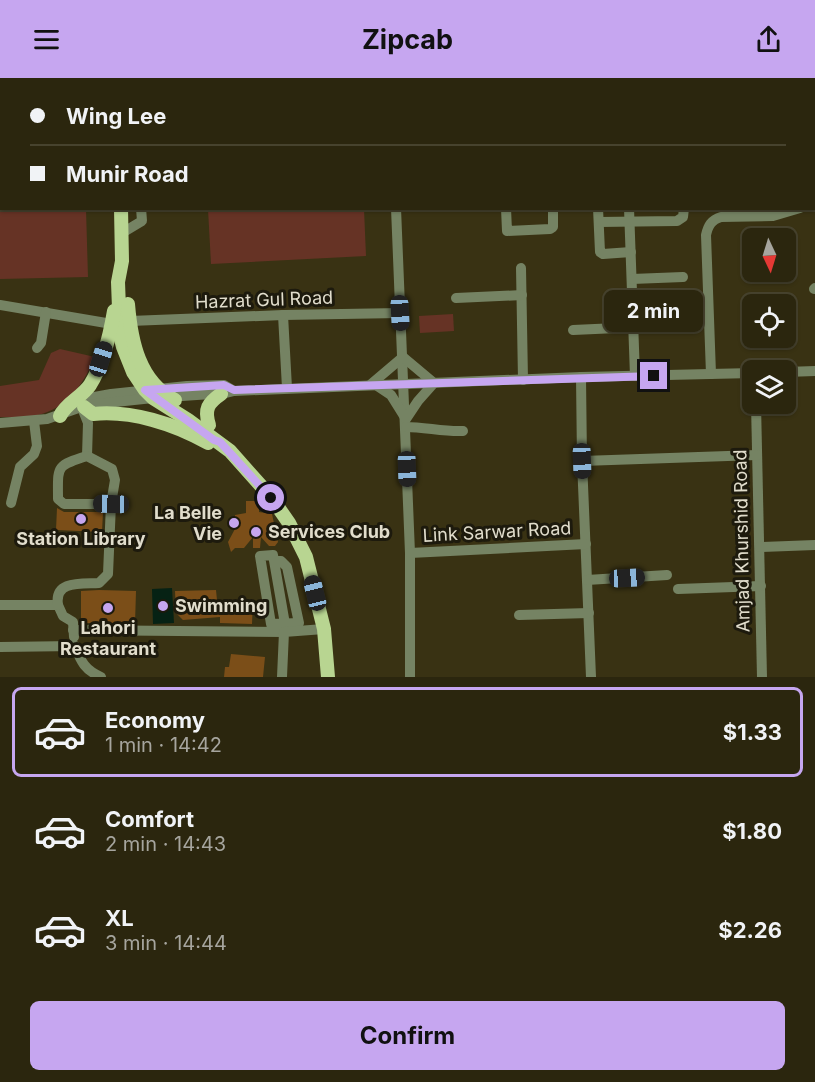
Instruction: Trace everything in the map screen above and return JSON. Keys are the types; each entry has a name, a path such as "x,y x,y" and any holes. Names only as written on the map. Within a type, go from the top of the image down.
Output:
{"main road":[{"path":"60,416 63,409 89,386 101,359 112,324 122,261 121,210"},
{"path":"122,261 127,283 134,347 148,379 156,393 181,403 209,425 217,433 220,442"},
{"path":"118,294 121,341 133,372 181,414 214,440 220,442 271,498 289,523 306,557 324,629 328,677"},
{"path":"209,425 206,409 209,403 228,392"},
{"path":"84,407 93,414 124,414 175,428 196,436 238,460"}],"street":[{"path":"122,233 142,221 141,210"},
{"path":"396,210 410,553 410,677"},
{"path":"506,210 507,231 550,230 553,227 553,210"},
{"path":"598,210 599,249 603,254 631,252"},
{"path":"629,210 635,376"},
{"path":"599,222 677,221 683,216 684,210"},
{"path":"710,210 711,223 706,235 711,374"},
{"path":"711,223 721,217 773,216 793,210"},
{"path":"521,268 523,380"},
{"path":"632,279 683,277"},
{"path":"456,298 522,295"},
{"path":"633,303 687,302"},
{"path":"0,305 112,324"},
{"path":"37,348 41,343 46,312"},
{"name":"Hazrat Gul Road","path":"130,321 400,313"},
{"path":"283,315 287,388"},
{"path":"573,330 683,325"},
{"path":"403,357 434,383"},
{"path":"372,385 403,357"},
{"path":"796,372 815,371"},
{"path":"0,423 34,421 60,416 84,407 156,393 742,374"},
{"path":"581,378 591,677"},
{"path":"406,423 418,401 434,383"},
{"path":"372,385 391,396 406,423 447,432 463,431"},
{"path":"84,407 88,423 87,456"},
{"name":"Amjad Khurshid Road","path":"756,414 762,677"},
{"path":"11,503 20,467 34,454 37,446 34,421"},
{"path":"582,461 757,455"},
{"path":"100,677 90,672 81,663 75,646 72,622 63,616 58,605 59,592 65,587 70,584 99,583 108,574 111,504 115,480 112,469 87,456 65,463 60,467 58,499 64,504 111,504"},
{"name":"Link Sarwar Road","path":"410,553 586,544"},
{"path":"760,547 815,545"},
{"path":"273,555 274,561 281,561 287,567 300,623 284,628 271,624 260,556 273,555"},
{"path":"587,580 667,575"},
{"path":"678,589 761,586"},
{"path":"0,605 58,605"},
{"path":"519,615 589,613"},
{"path":"282,677 284,628"},
{"path":"73,630 324,629"},
{"path":"0,647 75,646"}],"shaded area":[{"path":"0,210 86,210 88,277 0,279"},
{"path":"208,210 364,210 366,256 211,264"},
{"path":"453,314 454,331 420,333 419,316"},
{"path":"60,349 95,357 74,393 49,412 29,417 0,417 0,386 39,380 51,353"},
{"name":"Swimming","path":"172,588 174,623 153,624 152,589"}],"building":[{"name":"Services Club","path":"246,501 259,501 259,512 272,514 278,542 275,546 269,546 261,537 260,548 253,548 253,537 244,548 235,548 231,552 228,542 236,527 229,527 229,520 235,520 235,515 246,513"},
{"name":"Station Library","path":"57,508 64,512 103,512 102,532 56,530"},
{"path":"216,590 217,600 253,600 252,624 220,623 220,617 183,620 176,613 175,591"},
{"name":"Lahori Restaurant","path":"81,591 136,591 135,623 81,623"},
{"path":"231,654 265,657 263,677 224,677 225,667 229,667"}],"place":[{"name":"Station Library","path":"81,519"},
{"name":"La Belle Vie","path":"234,523"},
{"name":"Services Club","path":"256,532"},
{"name":"Swimming","path":"163,606"},
{"name":"Lahori Restaurant","path":"108,608"}],"route":[{"path":"271,498 220,442 153,398 145,390 187,386 224,385 234,390 654,376"}]}
